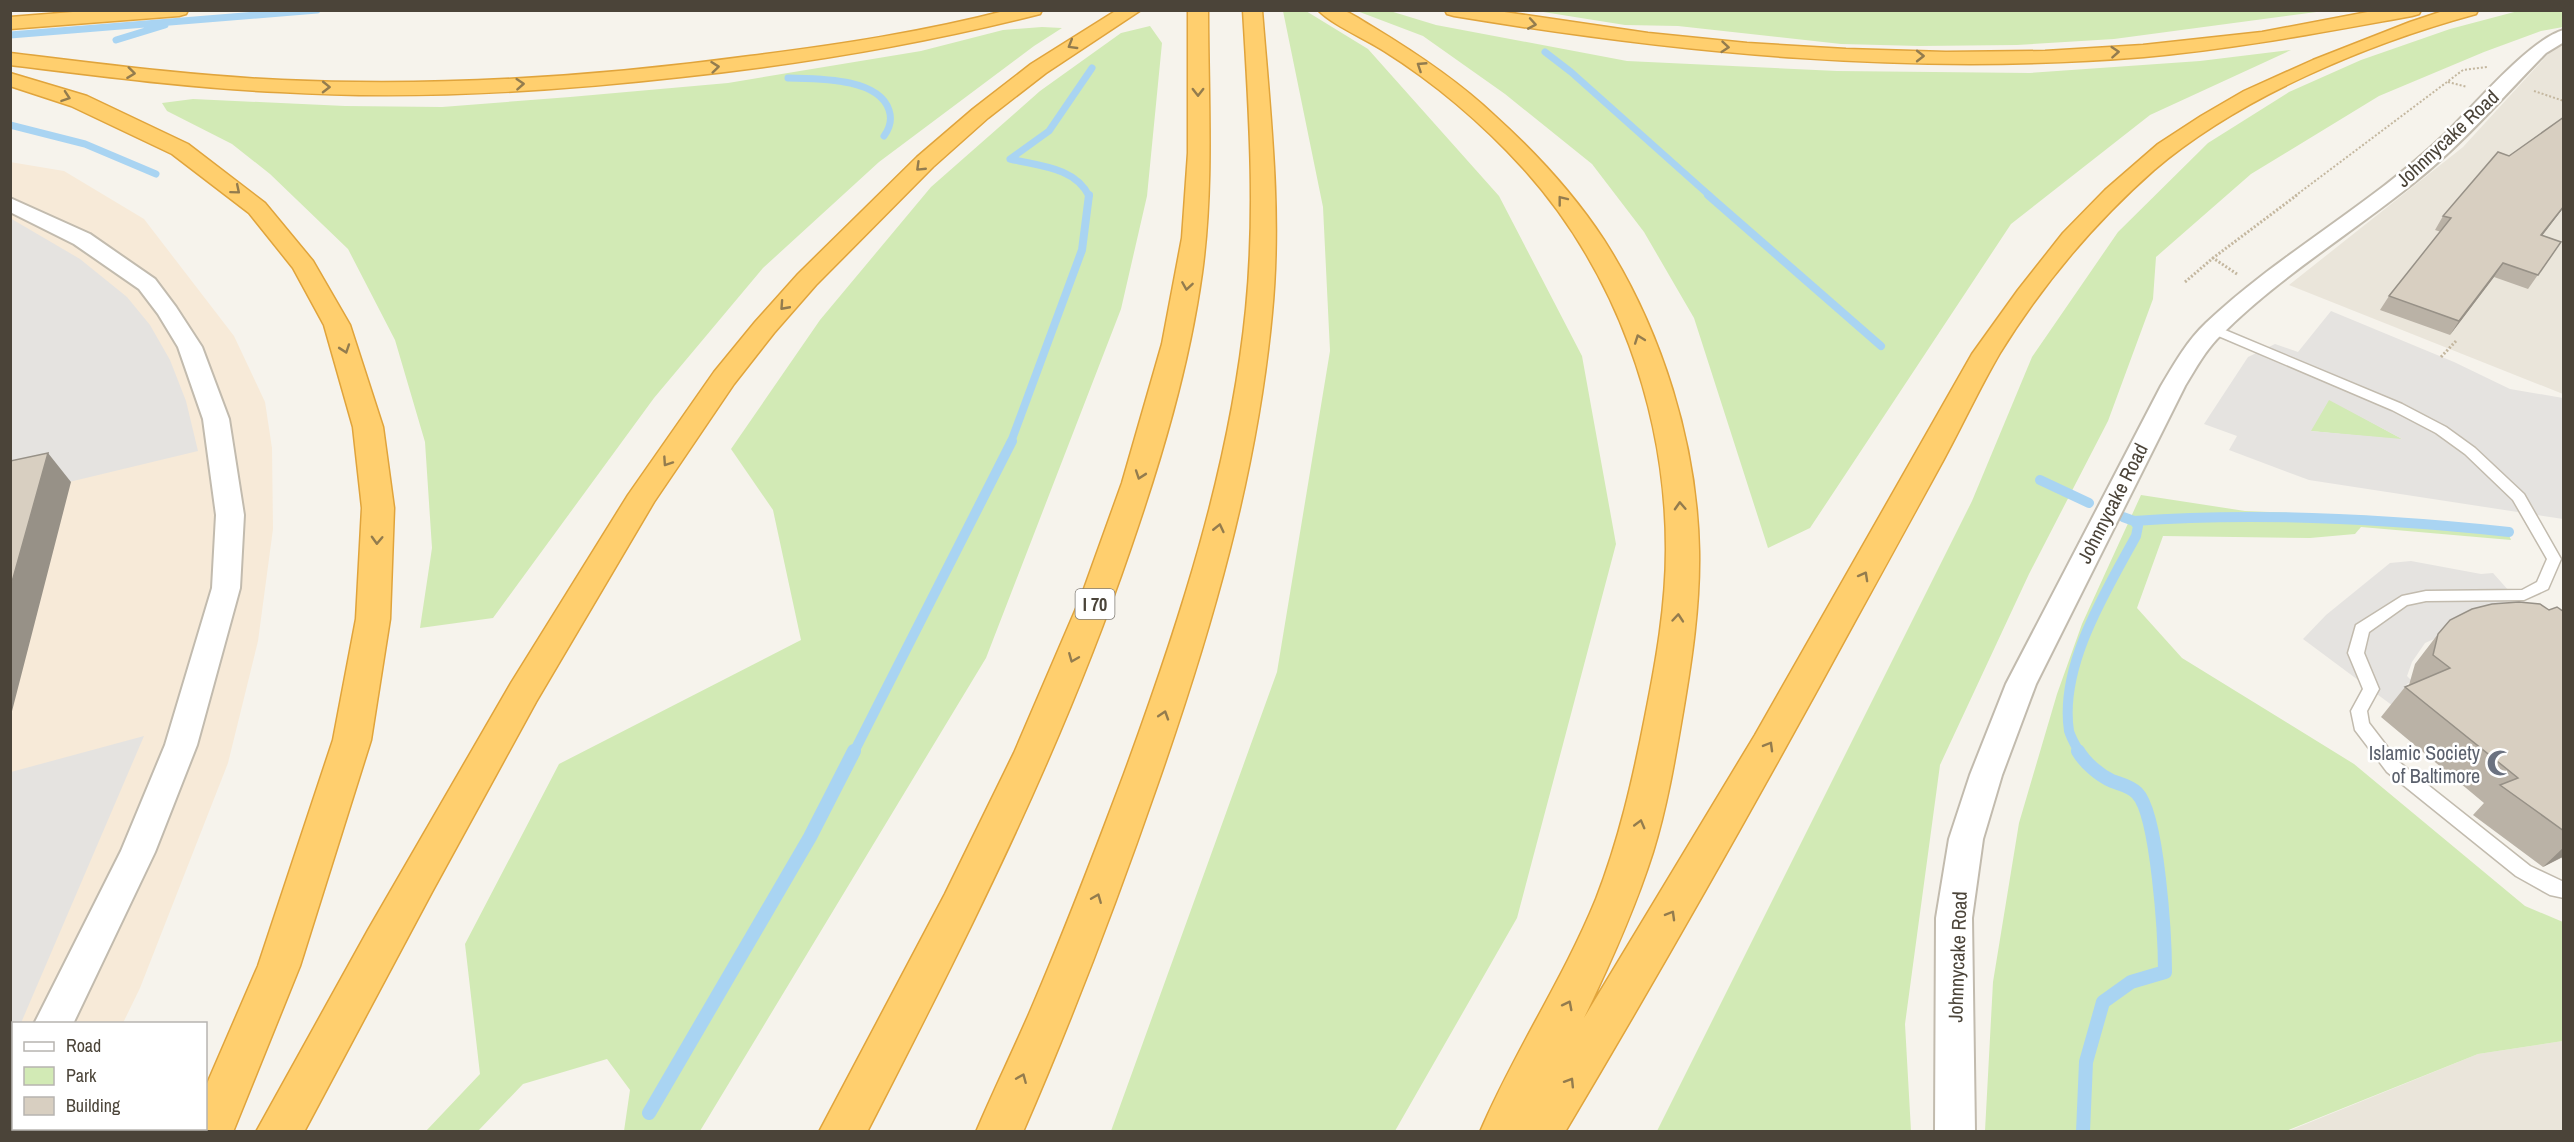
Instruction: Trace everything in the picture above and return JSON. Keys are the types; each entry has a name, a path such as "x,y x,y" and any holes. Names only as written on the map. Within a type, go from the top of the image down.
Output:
{"highway":[{"path":"10,23 178,10"},
{"path":"10,59 234,83 325,87 513,85 617,78 729,66 912,38 1033,10"},
{"path":"1327,10 1390,46 1469,102 1505,135 1538,171 1596,247 1626,303 1659,394 1679,495 1682,564 1673,671 1650,788 1632,854 1589,963 1503,1131"},
{"path":"1454,10 1559,29 1703,45 1819,53 1912,56 2085,54 2167,48 2242,40 2412,10"},
{"path":"1539,1131 1633,981 1773,739 1986,354 2023,302 2076,235 2104,204 2194,130 2301,70 2402,31 2469,10"},
{"path":"279,1131 502,727 623,525 724,377 832,255 936,151 1061,52 1127,13"},
{"path":"999,1131 1098,896 1160,729 1206,583 1239,444 1257,332 1264,237 1262,155 1253,21"},
{"name":"I 70","path":"842,1131 968,890 1048,720 1106,578 1152,441 1179,331 1195,237 1199,159 1198,22"},
{"path":"10,79 79,101 180,149 222,178 256,207 304,266 337,326 368,427 378,508 373,619 352,740 279,966 209,1131"}],"street":[{"name":"Johnnycake Road","path":"1955,1131 1954,918 1966,839 1986,775 2021,684 2173,386 2196,349 2213,329 2265,286 2410,176 2448,142 2540,49 2561,37"},
{"path":"10,204 82,238 147,284 168,312 190,346 216,419 230,515 226,588 181,745 138,852 53,1022"}],"lane":[{"path":"2213,329 2397,407 2441,430 2470,451 2519,496 2559,560 2543,585 2524,595 2426,596 2402,601 2362,629 2356,653 2371,689 2359,711 2361,725 2392,767 2523,871 2557,889 2564,890"}],"path":[{"path":"2185,282 2213,258 2463,70 2484,67 2520,70"},
{"path":"2213,258 2236,273 2265,286"},
{"path":"2441,357 2456,340"}],"shaded area":[{"path":"2563,43 2563,394 2289,285 2463,147 2551,51"},
{"path":"10,162 64,171 144,219 234,336 265,402 272,448 273,529 258,641 228,763 140,988 123,1022 12,1022 12,1130 70,1130 11,1131"},
{"path":"10,218 80,259 127,297 150,325 170,360 186,401 198,451 11,496"},
{"path":"2331,311 2454,362 2510,389 2563,398 2563,519 2309,480 2229,450 2237,436 2204,424 2248,357 2275,344 2298,352","holes":["2329,400 2402,439 2311,431"]},
{"path":"2411,561 2481,574 2493,573 2534,619 2448,633 2425,643 2412,662 2407,676 2412,681 2406,685 2418,695 2393,706 2303,639 2326,615 2390,563"},
{"path":"144,736 21,1022 12,1022 11,1048 11,772"},
{"path":"2563,1041 2563,1131 2286,1132 2478,1054"}],"green space":[{"path":"1283,11 1306,11 1368,49 1499,196 1582,356 1616,544 1517,918 1395,1131 1111,1131 1277,672 1330,351 1323,207"},
{"path":"1357,11 1390,11 1436,25 1627,61 1837,71 2030,73 2200,61 2291,50 2150,115 2011,224 1810,528 1768,548 1694,318 1644,232 1592,164 1505,94 1423,36"},
{"path":"1537,11 2324,11 2114,39 2017,45 1919,46 1841,44 1678,26 1625,25"},
{"path":"2518,11 2563,11 2563,27 2541,31 2484,52 2379,96 2251,174 2156,257 2153,299 2108,421 2029,574 1940,765 1905,1024 1911,1131 1657,1131 1972,501 2032,357 2118,232 2208,143 2289,92 2361,60 2450,29"},
{"path":"1150,26 1162,43 1147,196 1121,309 986,658 700,1131 624,1131 630,1090 607,1059 523,1084 478,1131 426,1131 480,1074 465,944 559,764 801,640 773,510 731,449 820,320 931,187 1040,91 1121,33"},
{"path":"1062,28 1034,46 879,162 763,268 654,398 493,618 420,628 432,548 425,442 395,340 348,249 270,174 232,144 167,111 162,103 193,99 345,106 442,107 570,97 728,83 921,51 1003,30"},
{"path":"2329,399 2404,440 2310,431"},
{"path":"2141,495 2245,511 2369,516 2506,528 2511,540 2361,527 2355,534 2310,538 2163,536 2137,608 2182,658 2354,764 2525,906 2563,922 2563,1041 2478,1054 2286,1131 1985,1131 1993,982 2019,823 2057,694 2082,624"}],"building":[{"path":"2564,117 2564,206 2541,235 2561,242 2538,275 2503,263 2459,321 2389,296 2451,218 2443,216 2498,152 2509,156"},
{"path":"48,453 10,589 10,461"},
{"name":"Islamic Society of Baltimore","path":"2519,602 2540,604 2549,610 2557,607 2564,612 2564,831 2500,785 2518,778 2405,687 2450,668 2433,655 2438,634 2450,620 2472,609 2492,604"}],"waterway":[{"path":"10,35 317,10"},
{"path":"116,40 165,25"},
{"path":"1545,52 1571,72 1710,196"},
{"path":"1089,196 1083,186 1065,173 1010,159 1049,131 1092,68"},
{"path":"788,78 845,82 873,91 883,99 890,113 890,123 884,136"},
{"path":"10,125 85,144 156,174"},
{"path":"1708,195 1881,346"},
{"path":"1011,442 1082,250 1089,196"},
{"path":"854,752 1012,441"},
{"path":"2040,480 2089,503"},
{"path":"2123,517 2134,521"},
{"path":"2134,521 2227,517 2322,518 2509,532"},
{"path":"2079,752 2069,731 2068,706 2071,681 2078,655 2099,605 2136,536 2138,526 2134,521"},
{"path":"649,1113 810,837 854,751"},
{"path":"2078,751 2088,764 2102,775 2137,793 2144,805 2150,825 2159,878 2165,972 2131,982 2103,1002 2086,1062 2083,1132"}],"place":[{"name":"Islamic Society of Baltimore","path":"2500,763"}]}
